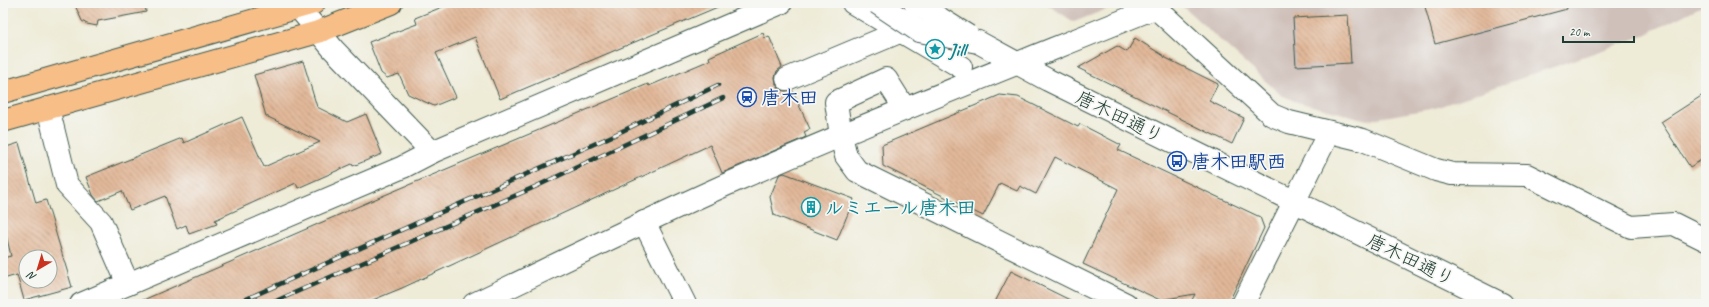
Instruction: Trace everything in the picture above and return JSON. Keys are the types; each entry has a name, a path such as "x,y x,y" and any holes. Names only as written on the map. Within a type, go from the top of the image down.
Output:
{"main road":[{"path":"3,121 318,32 391,3"},
{"path":"3,92 303,5"}],"street":[{"path":"81,304 403,167 432,152 781,3"},
{"path":"854,3 902,31 964,55"},
{"path":"876,3 919,31 964,55"},
{"name":"唐木田通り","path":"915,3 964,55 1008,59 1502,304"},
{"path":"303,5 318,32 432,152"},
{"path":"474,304 644,222 905,109 1008,59 1152,9 1158,11 1272,115 1289,122 1362,140 1436,170 1452,174 1527,175 1631,227 1674,224 1706,240"},
{"path":"787,79 902,31"},
{"path":"905,109 886,80 836,102 841,136 846,156 857,172 1126,304"},
{"path":"48,108 67,185 101,222 128,284"},
{"path":"1243,304 1329,132"},
{"path":"644,222 685,304"}],"shaded area":[{"path":"1045,3 1122,3 1074,22"},
{"path":"1179,3 1706,4 1640,37 1435,108 1367,120 1297,102 1281,95"}],"building":[{"path":"74,3 145,3 146,12 98,21 97,26 87,24 82,21"},
{"path":"452,3 727,3 500,99 475,37 436,53 456,97 434,106 408,94 399,74 387,78 381,73 369,42 417,24 415,18"},
{"path":"1424,3 1566,3 1567,9 1435,44"},
{"path":"1348,15 1351,63 1296,66 1293,18"},
{"path":"763,33 765,38 769,36 782,67 777,71 775,77 776,84 779,89 785,91 792,90 810,129 804,132 806,137 722,173 710,145 402,288 363,304 134,304 373,200 648,84 649,86 710,60 709,57"},
{"path":"1135,38 1164,57 1218,84 1209,101 1244,118 1232,144 1078,68 1117,46 1127,52"},
{"path":"303,61 317,107 347,122 366,114 382,154 353,166 352,164 298,188 296,183 215,220 217,224 189,234 186,225 177,229 165,196 130,210 122,191 98,201 93,195 86,177 182,138 184,143 242,117 264,167 320,142 266,116 254,75"},
{"path":"1706,93 1706,157 1690,167 1661,122"},
{"path":"1000,95 1018,97 1078,127 1080,124 1121,145 1118,150 1260,217 1264,228 1228,304 1190,304 1195,294 1160,300 1083,264 1118,189 1055,157 1036,194 1020,186 1017,191 1000,183 983,216 883,166 882,145"},
{"path":"19,143 36,203 46,200 72,287 24,300 21,289 58,289 58,249 18,249 18,279 17,275 3,279 3,258 11,256 3,221 3,148"},
{"name":"ルミエール唐木田","path":"784,173 854,199 837,240 774,215 770,197 779,175"},
{"path":"1011,271 1078,304 994,304"}],"railway":[{"path":"235,304 612,136 718,85"},
{"path":"269,304 537,186 723,98"}],"place":[{"name":"Jill","path":"935,49"},
{"name":"唐木田","path":"747,97"},
{"name":"唐木田駅西","path":"1177,161"},
{"name":"ルミエール唐木田","path":"811,207"}]}
